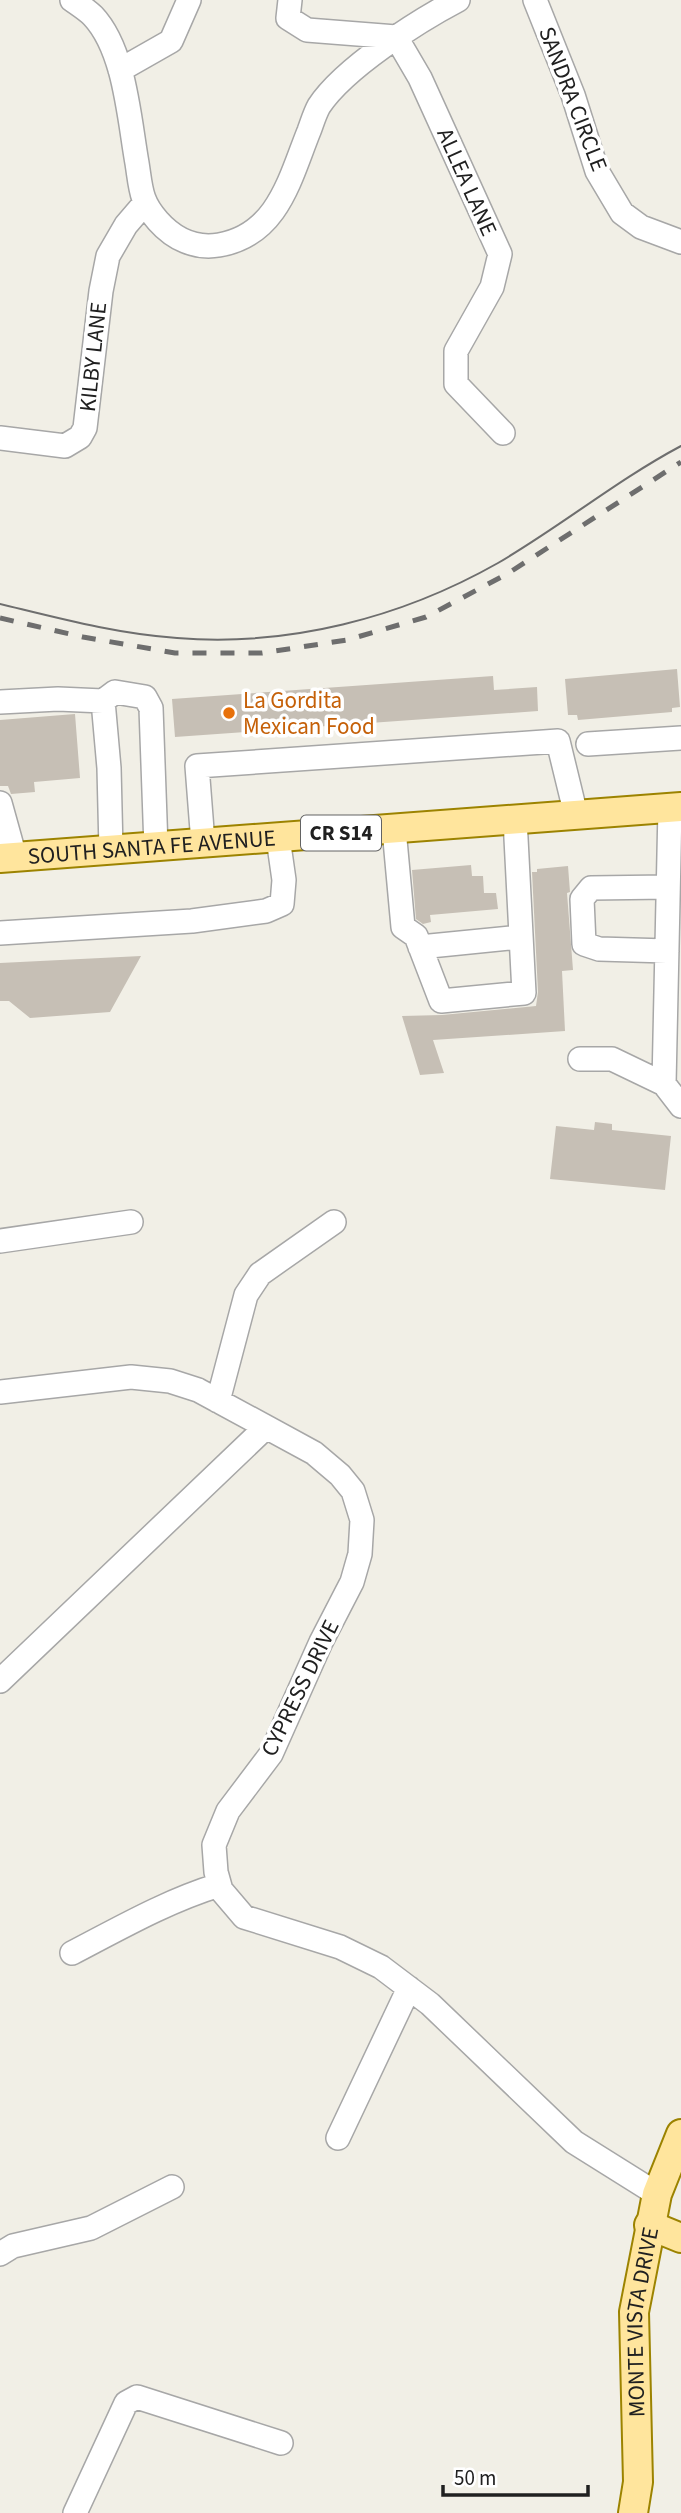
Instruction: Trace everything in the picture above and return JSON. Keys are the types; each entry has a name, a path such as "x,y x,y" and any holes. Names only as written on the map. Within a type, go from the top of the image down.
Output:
{"main road":[{"name":"SOUTH SANTA FE AVENUE","path":"7,858 676,807"},
{"name":"MONTE VISTA DRIVE","path":"633,2513 638,2482 634,2312 657,2194 681,2134"},
{"path":"649,2225 681,2238"}],"street":[{"path":"72,0 93,16 106,34 120,69 144,204 160,223 193,246 235,242 250,235 267,220 281,200 319,106 344,79 396,37 458,0"},
{"path":"120,69 171,41 189,0"},
{"path":"290,0 288,18 307,30 396,37"},
{"name":"SANDRA CIRCLE","path":"535,0 573,95 597,171 622,213 641,226 681,242"},
{"name":"ALLEA LANE","path":"396,37 420,78 500,254 492,286 456,351 456,384 503,433"},
{"name":"KILBY LANE","path":"0,438 65,446 80,437 85,428 100,291 108,256 126,225 144,204"},
{"path":"0,702 58,699 103,701 115,692 145,697 151,708 156,846"},
{"path":"103,701 109,768 111,850"},
{"path":"588,744 681,738"},
{"path":"203,843 197,766 558,741 576,815"},
{"path":"0,803 7,858"},
{"path":"664,1084 674,978 667,951 668,887 676,807"},
{"path":"394,829 403,927 416,936 441,1001 524,993 515,819"},
{"path":"0,933 192,921 266,911 282,904 284,880 278,838"},
{"path":"667,951 599,949 584,944 582,899 591,888 668,887"},
{"path":"420,947 520,937"},
{"path":"580,1059 612,1059 664,1084 681,1106"},
{"path":"0,1241 131,1222"},
{"path":"218,1401 246,1295 260,1274 334,1222"},
{"name":"CYPRESS DRIVE","path":"0,1392 131,1377 170,1381 198,1390 314,1453 340,1475 353,1491 362,1520 360,1554 352,1582 321,1642 271,1754 228,1811 214,1844 219,1885"},
{"path":"0,1681 266,1427"},
{"path":"72,1953 150,1912 219,1885 244,1917 340,1947 381,1967 430,2004 574,2142 657,2194"},
{"path":"338,2138 409,1988"},
{"path":"0,2255 13,2246 91,2228 172,2188"},
{"path":"75,2513 126,2403 137,2398 281,2443"}],"building":[{"path":"677,669 680,707 672,708 672,712 578,720 577,715 568,715 565,679"},
{"path":"493,676 494,690 537,687 538,711 175,737 172,699"},
{"path":"75,714 80,778 34,782 35,792 11,794 8,786 0,786 0,720"},
{"path":"471,865 472,876 483,876 484,893 496,893 498,909 430,915 431,922 423,924 416,919 412,870"},
{"path":"568,866 570,892 567,893 573,970 562,971 565,1031 433,1040 444,1073 420,1075 402,1016 536,1006 538,992 532,872 537,872 537,869"},
{"path":"141,956 110,1012 30,1018 9,1001 0,1001 0,963"},
{"path":"595,1122 612,1124 612,1130 671,1136 665,1190 550,1179 556,1126 594,1130"}],"tram line":[{"path":"0,604 110,629 177,638 260,638 343,624 423,599 498,563 681,446"}],"railway":[{"path":"0,618 83,637 175,653 262,653 347,640 426,617 507,574 681,462"}],"place":[{"name":"La Gordita Mexican Food","path":"229,713"}]}
